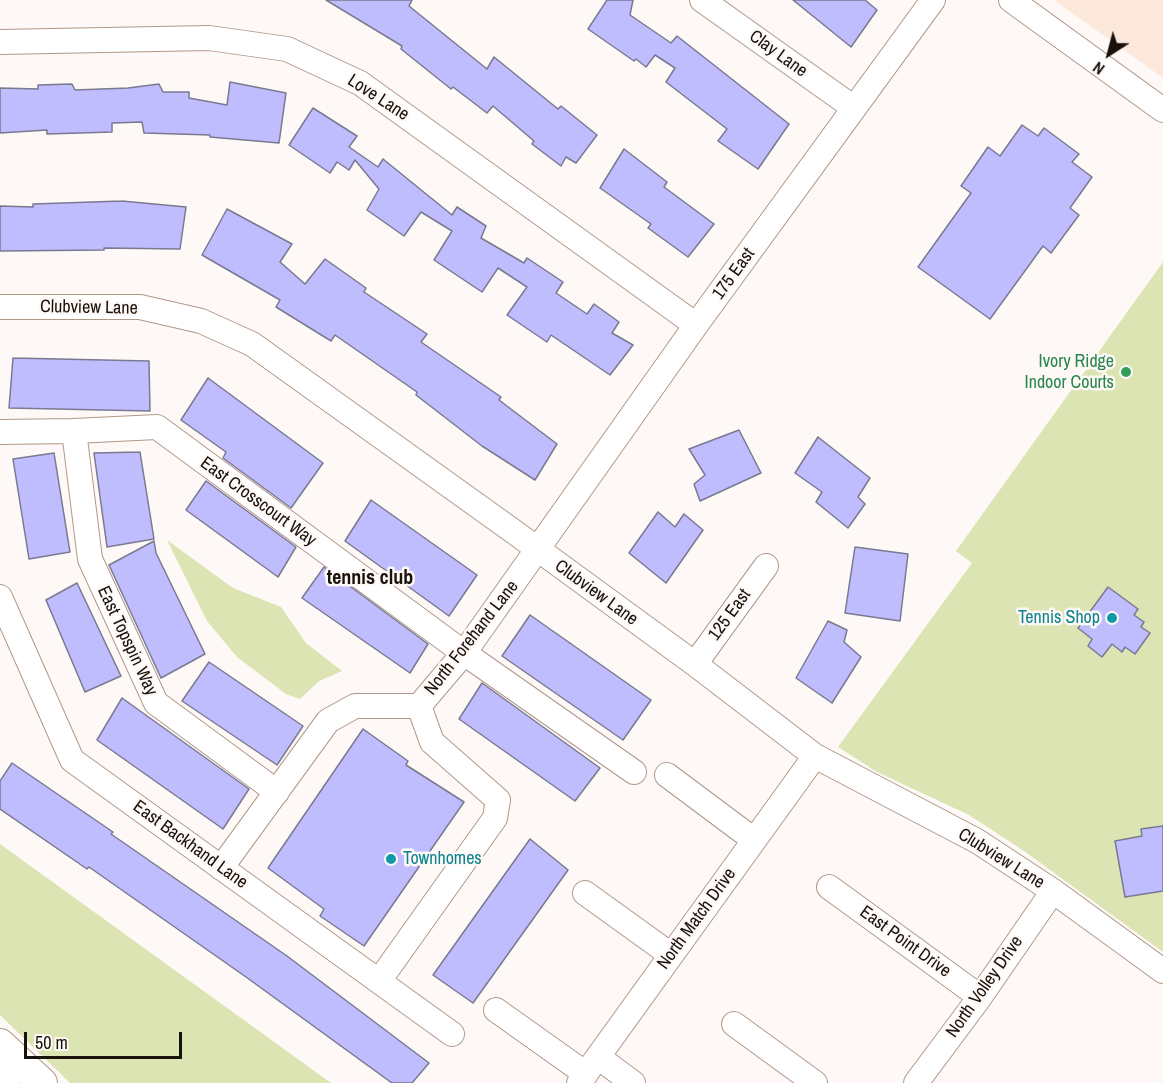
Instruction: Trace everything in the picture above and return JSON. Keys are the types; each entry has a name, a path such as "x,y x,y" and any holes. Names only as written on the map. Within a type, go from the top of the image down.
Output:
{"main road":[{"path":"0,1044 42,1083"},
{"path":"0,1079 4,1083"}],"street":[{"name":"Clay Lane","path":"702,0 854,108"},
{"name":"175 East","path":"538,550 696,325 933,0"},
{"path":"1011,0 1163,110"},
{"name":"Love Lane","path":"0,42 208,38 287,50 360,82 696,325"},
{"name":"Clubview Lane","path":"0,307 140,307 201,321 252,344 695,664 815,756 977,841 1053,891 1163,971"},
{"name":"East Crosscourt Way","path":"0,432 157,427 464,653 634,772"},
{"name":"East Topspin Way","path":"74,431 90,559 156,703 277,792"},
{"name":"North Forehand Lane","path":"221,868 328,721 355,705 419,706 464,653 538,550"},
{"name":"125 East","path":"695,664 765,566"},
{"name":"East Backhand Lane","path":"0,597 72,760 452,1034"},
{"path":"379,981 495,818 498,800 432,742 419,706"},
{"name":"North Match Drive","path":"587,1071 815,756"},
{"path":"667,775 754,840"},
{"name":"East Point Drive","path":"830,887 980,997"},
{"name":"North Volley Drive","path":"916,1083 980,997 1053,891"},
{"path":"585,893 672,955"},
{"path":"496,1010 587,1071 633,1083"},
{"path":"734,1023 815,1083"}],"shaded area":[{"path":"1054,0 1163,0 1163,78"}],"green space":[{"path":"1163,262 1163,952 1024,851 969,815 877,772 838,747 972,563 956,551"},
{"path":"167,540 233,588 281,607 306,643 342,671 319,681 300,699 286,694 237,657 207,621"},
{"path":"0,844 331,1083 70,1083 0,1015"}],"building":[{"path":"326,0 412,0 409,6 487,69 494,57 558,109 561,106 597,135 576,163 566,157 561,166 532,144 534,141 493,106 487,113 453,87 451,89 401,49 402,46"},
{"path":"607,0 633,0 630,15 671,43 677,36 789,124 758,169 718,141 727,129 666,82 675,68 655,55 646,67 588,29"},
{"path":"793,0 865,0 877,10 851,47"},
{"path":"230,82 286,93 279,143 210,137 210,135 144,133 142,122 112,123 112,132 47,134 47,130 0,133 0,88 38,89 38,85 72,84 75,90 159,84 163,92 189,92 189,98 227,105"},
{"path":"313,108 357,136 349,147 378,167 383,159 452,215 457,207 486,226 481,238 524,263 527,258 563,282 556,293 587,314 594,304 619,322 612,333 633,345 610,375 551,335 547,342 507,315 527,287 498,268 482,292 434,260 452,231 421,212 404,236 367,210 379,189 355,160 349,170 337,162 330,173 289,145"},
{"path":"1022,125 1038,136 1044,128 1079,154 1072,162 1092,177 1070,208 1079,215 1051,253 1043,246 990,319 918,267 971,193 961,186 988,147 1000,156"},
{"path":"624,149 667,182 664,187 714,224 688,257 648,228 651,224 600,188"},
{"path":"122,201 186,207 180,249 104,248 104,250 0,251 0,206 33,207 33,204"},
{"path":"227,209 292,244 280,262 305,284 325,259 366,288 364,292 427,334 421,342 501,397 499,400 557,444 535,480 482,446 416,395 417,392 335,335 331,341 276,307 280,300 202,255"},
{"path":"13,358 149,361 150,411 9,408"},
{"path":"208,378 323,463 291,508 223,458 226,452 181,420"},
{"path":"739,430 761,473 700,501 694,484 705,475 689,449"},
{"path":"818,437 870,478 858,497 865,504 848,528 816,502 822,492 795,473"},
{"path":"140,452 154,539 107,547 94,453"},
{"path":"54,453 70,552 29,559 13,459"},
{"path":"206,481 296,547 278,577 186,510"},
{"path":"371,500 477,575 449,616 345,541"},
{"path":"658,512 675,527 684,514 703,530 666,583 629,553"},
{"path":"154,541 156,553 205,654 161,678 109,565"},
{"path":"855,547 908,554 900,621 845,613"},
{"path":"324,567 428,644 410,673 302,598"},
{"path":"77,583 121,676 85,692 46,600"},
{"name":"Tennis Shop","path":"1108,587 1138,609 1134,615 1144,622 1141,627 1150,633 1135,654 1125,647 1122,652 1112,644 1102,657 1088,646 1092,639 1078,628"},
{"path":"530,615 651,700 623,740 502,656"},
{"path":"828,621 847,630 844,642 861,657 832,703 796,678"},
{"path":"209,662 303,726 277,765 182,701"},
{"path":"482,683 600,768 575,801 459,719"},
{"path":"122,698 249,789 223,829 97,740"},
{"path":"363,729 408,761 406,765 464,802 364,946 320,916 324,909 268,868"},
{"path":"12,763 287,956 429,1063 412,1083 392,1083 89,867 87,869 0,809 0,781"},
{"path":"1163,826 1163,891 1125,897 1115,841 1142,836 1141,829"},
{"name":"Townhomes","path":"530,839 568,870 473,1003 433,975"}],"place":[{"name":"Ivory Ridge Indoor Courts","path":"1126,372"},
{"name":"Tennis Shop","path":"1112,618"},
{"name":"Townhomes","path":"391,859"}],"district":[{"name":"tennis club","path":"370,579"}]}
